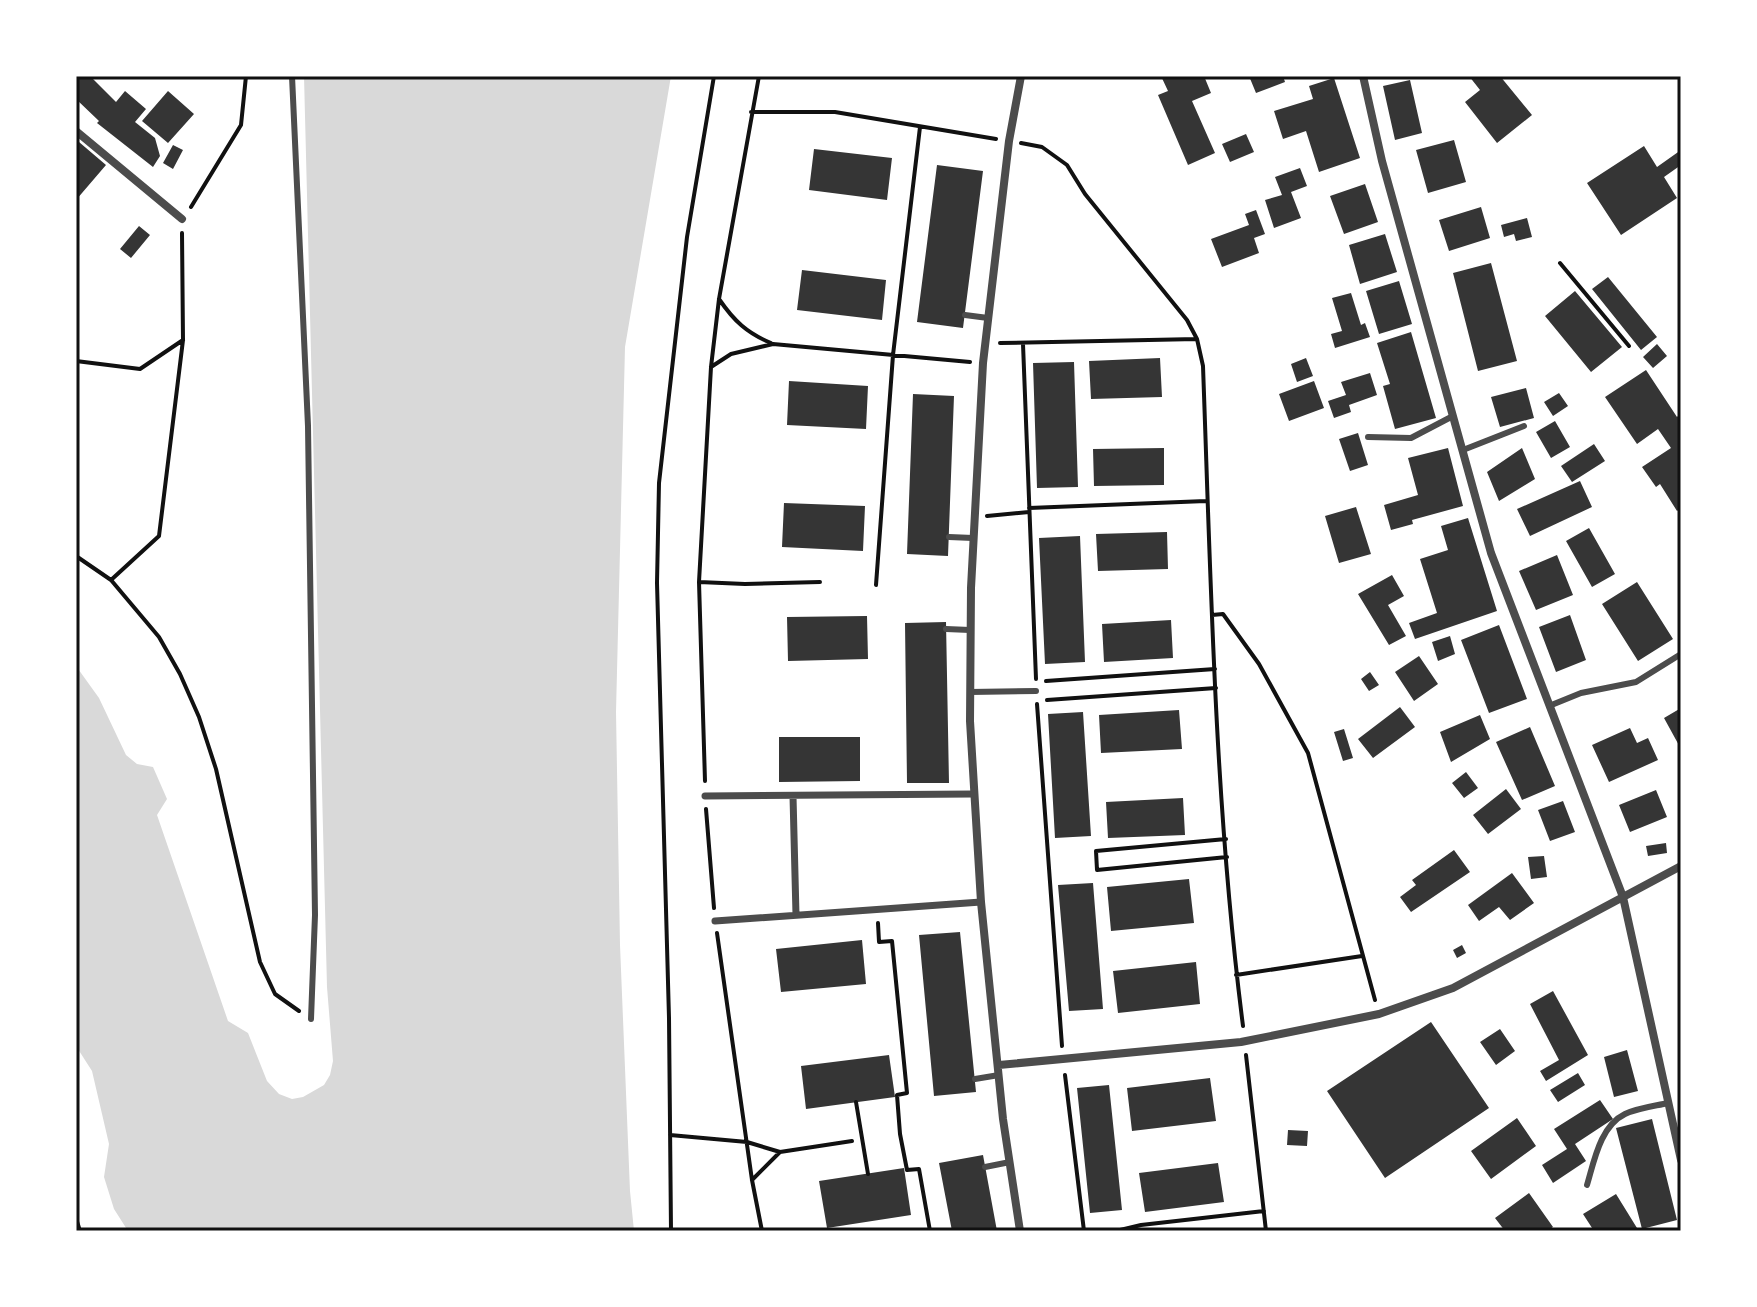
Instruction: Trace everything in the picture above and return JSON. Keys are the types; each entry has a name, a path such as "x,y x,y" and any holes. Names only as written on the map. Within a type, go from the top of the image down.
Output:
{"street":[{"path":"1020,1231 981,902 973,794 970,630 983,363 1009,141 1021,76"},
{"path":"1363,76 1382,161 1491,553 1623,897 1681,1160"},
{"path":"76,131 182,219"},
{"path":"705,796 973,794"},
{"path":"793,796 796,915"},
{"path":"999,1070 1063,1057 1244,1042 1379,1014 1453,988 1681,866"},
{"path":"715,921 981,902"}],"lane":[{"path":"292,76 308,426 315,915 311,1019"},
{"path":"965,315 988,318"},
{"path":"1368,437 1411,438 1453,416"},
{"path":"1463,450 1524,426"},
{"path":"949,537 973,538"},
{"path":"946,629 970,630"},
{"path":"1549,706 1581,693 1636,682 1681,654"},
{"path":"970,692 1036,691"},
{"path":"975,1079 999,1070"},
{"path":"1587,1185 1598,1146 1623,1114 1668,1103"},
{"path":"985,1167 1010,1162"}],"path":[{"path":"111,580 159,536 183,340 182,219 241,125 246,76"},
{"path":"671,1231 657,583 659,483 687,237 714,76"},
{"path":"759,76 719,299 711,367 699,582 705,796 715,921 762,1231"},
{"path":"751,112 835,112 1042,147 1067,165 1085,194 1173,301 1197,339 1203,366 1212,615 1236,975 1266,1231"},
{"path":"876,585 893,355 920,127"},
{"path":"1560,263 1629,346"},
{"path":"719,299 735,321 749,333 773,344"},
{"path":"986,342 1023,344 1197,339"},
{"path":"76,361 140,369 183,340"},
{"path":"711,367 731,354 773,344 983,363"},
{"path":"1023,344 1036,682 1215,669"},
{"path":"974,517 1029,510 1207,500"},
{"path":"76,556 111,580 159,637 180,674 199,717 216,769 260,962 275,994 311,1019"},
{"path":"699,582 820,582"},
{"path":"1212,615 1223,614 1259,664 1308,753 1379,1014"},
{"path":"1084,1231 1063,1057 1037,700 1216,688"},
{"path":"1226,839 1096,851 1097,870 1227,857"},
{"path":"877,909 879,942 892,941 907,1093 897,1095 900,1134 907,1170 919,1169 930,1231"},
{"path":"1236,975 1362,956"},
{"path":"856,1102 868,1174"},
{"path":"670,1135 747,1142 780,1152 852,1141"},
{"path":"752,1180 780,1152"},
{"path":"1116,1231 1141,1225 1264,1211"},
{"path":"76,1218 80,1231"}],"shaded area":[{"path":"304,76 671,76 625,347 616,712 620,945 634,1231 128,1231 114,1209 104,1177 109,1144 92,1071 76,1046 76,666 99,698 126,755 137,764 153,767 167,799 157,815 228,1021 248,1033 267,1081 279,1094 292,1099 303,1097 324,1085 333,1061 327,987"}],"building":[{"path":"76,76 90,76 116,102 125,91 146,109 135,122 155,138 160,156 153,167 97,123 99,121 76,99"},
{"path":"1161,76 1204,76 1211,93 1192,101 1215,153 1188,165 1158,95 1168,91"},
{"path":"1249,76 1283,76 1285,82 1256,93"},
{"path":"1469,76 1500,76 1532,115 1497,143 1465,102 1480,90"},
{"path":"1334,78 1360,158 1319,172 1306,131 1283,139 1274,111 1313,99 1309,86"},
{"path":"1410,80 1422,133 1395,140 1383,86"},
{"path":"168,91 194,114 168,143 142,121"},
{"path":"1246,134 1254,152 1230,162 1222,144"},
{"path":"1454,140 1466,182 1428,193 1416,150"},
{"path":"79,142 106,165 76,200 76,145"},
{"path":"173,145 183,150 173,169 163,163"},
{"path":"1644,146 1657,167 1681,150 1681,165 1664,177 1677,198 1621,235 1587,183"},
{"path":"814,149 892,158 887,200 809,190"},
{"path":"937,165 983,171 963,328 917,322"},
{"path":"1300,168 1307,186 1291,192 1301,218 1274,228 1265,200 1282,195 1275,177"},
{"path":"1365,184 1378,222 1344,234 1330,196"},
{"path":"1481,207 1490,238 1449,251 1439,220"},
{"path":"1256,210 1265,234 1254,238 1259,253 1222,267 1211,239 1249,225 1245,214"},
{"path":"1527,218 1532,237 1516,241 1514,234 1504,237 1501,225"},
{"path":"139,226 150,235 131,258 120,249"},
{"path":"1385,234 1397,272 1360,284 1349,245"},
{"path":"1491,263 1517,361 1478,371 1453,273"},
{"path":"802,270 886,280 882,320 797,310"},
{"path":"1608,277 1657,337 1641,350 1592,289"},
{"path":"1399,281 1412,324 1379,334 1366,291"},
{"path":"1575,291 1622,347 1591,372 1545,316"},
{"path":"1351,293 1361,325 1365,323 1370,337 1335,348 1331,334 1342,331 1332,298"},
{"path":"1411,332 1436,418 1395,429 1383,386 1390,384 1377,343"},
{"path":"1657,344 1667,356 1653,368 1643,357"},
{"path":"1160,358 1162,397 1091,399 1089,361"},
{"path":"1306,358 1313,376 1297,382 1291,364"},
{"path":"1074,362 1078,487 1037,488 1033,363"},
{"path":"1646,370 1677,417 1679,415 1681,418 1681,508 1677,511 1660,484 1656,487 1642,467 1671,448 1658,429 1637,444 1605,397"},
{"path":"1370,373 1377,395 1349,405 1351,412 1334,418 1328,401 1346,395 1341,382"},
{"path":"789,381 868,386 866,429 787,425"},
{"path":"1314,381 1324,408 1289,421 1279,394"},
{"path":"1526,388 1534,418 1500,427 1491,397"},
{"path":"1559,393 1568,406 1553,416 1544,402"},
{"path":"913,394 954,396 948,556 907,554"},
{"path":"1555,421 1570,447 1551,458 1536,432"},
{"path":"1358,433 1368,465 1350,471 1339,439"},
{"path":"1594,444 1605,461 1572,482 1561,466"},
{"path":"1164,448 1164,485 1094,486 1093,449"},
{"path":"1448,448 1463,506 1412,520 1413,524 1391,530 1384,505 1418,495 1408,458"},
{"path":"1522,448 1535,479 1499,501 1487,472"},
{"path":"1580,481 1592,507 1530,536 1517,509"},
{"path":"784,503 865,506 863,551 782,547"},
{"path":"1356,507 1371,554 1339,563 1325,516"},
{"path":"1468,518 1497,611 1415,639 1409,623 1437,613 1420,559 1448,550 1441,526"},
{"path":"1589,528 1615,574 1592,587 1566,541"},
{"path":"1167,532 1168,569 1098,571 1096,534"},
{"path":"1080,536 1085,662 1045,664 1039,538"},
{"path":"1557,555 1573,595 1536,610 1519,571"},
{"path":"1392,575 1404,596 1388,605 1406,636 1389,645 1358,594"},
{"path":"1637,582 1673,639 1638,661 1602,604"},
{"path":"1570,615 1586,660 1556,672 1539,627"},
{"path":"867,616 868,659 788,661 787,617"},
{"path":"1171,620 1173,658 1104,662 1102,624"},
{"path":"946,622 949,783 907,783 905,623"},
{"path":"1499,625 1527,699 1489,713 1461,640"},
{"path":"1450,636 1455,654 1438,661 1432,642"},
{"path":"1419,656 1438,684 1414,701 1395,672"},
{"path":"1370,672 1379,685 1369,691 1361,679"},
{"path":"1400,707 1415,727 1373,758 1358,739"},
{"path":"1681,708 1681,749 1664,718"},
{"path":"1179,710 1182,749 1101,753 1099,715"},
{"path":"1083,712 1091,836 1055,838 1048,714"},
{"path":"1480,715 1490,739 1451,762 1440,732"},
{"path":"1530,727 1555,786 1522,800 1496,742"},
{"path":"1630,728 1637,743 1648,738 1658,760 1609,782 1592,745"},
{"path":"1344,729 1353,758 1343,761 1334,732"},
{"path":"779,737 860,737 860,781 779,782"},
{"path":"1466,772 1478,788 1464,798 1452,783"},
{"path":"1506,789 1521,809 1488,834 1473,815"},
{"path":"1656,790 1667,817 1630,832 1619,805"},
{"path":"1183,798 1185,835 1108,838 1106,802"},
{"path":"1563,801 1575,832 1550,841 1538,810"},
{"path":"1666,843 1667,853 1648,856 1646,846"},
{"path":"1454,850 1470,872 1411,912 1400,897 1416,885 1412,880"},
{"path":"1544,856 1547,877 1531,879 1528,857"},
{"path":"1512,873 1534,903 1510,920 1499,907 1479,921 1468,905"},
{"path":"1189,879 1194,923 1111,931 1107,887"},
{"path":"1093,883 1103,1009 1069,1011 1058,885"},
{"path":"960,932 976,1092 934,1096 919,935"},
{"path":"862,940 866,984 781,992 776,949"},
{"path":"1462,945 1466,953 1457,958 1453,950"},
{"path":"1196,962 1200,1004 1118,1013 1113,971"},
{"path":"1553,991 1588,1055 1546,1081 1540,1071 1559,1060 1530,1004"},
{"path":"1431,1022 1489,1108 1385,1178 1327,1091"},
{"path":"1500,1029 1515,1051 1496,1065 1480,1042"},
{"path":"1627,1050 1638,1091 1614,1097 1604,1057"},
{"path":"889,1055 895,1097 806,1109 801,1066"},
{"path":"1578,1073 1585,1085 1558,1102 1550,1090"},
{"path":"1210,1078 1216,1121 1132,1131 1127,1088"},
{"path":"1109,1085 1122,1210 1090,1213 1077,1088"},
{"path":"1600,1100 1613,1119 1575,1144 1586,1161 1553,1183 1542,1165 1567,1149 1554,1129"},
{"path":"1517,1118 1536,1146 1491,1179 1471,1151"},
{"path":"1652,1119 1677,1220 1642,1229 1616,1128"},
{"path":"1288,1130 1308,1131 1307,1146 1287,1145"},
{"path":"983,1155 997,1231 952,1231 939,1163"},
{"path":"1218,1163 1224,1202 1145,1212 1139,1173"},
{"path":"904,1168 911,1215 827,1228 819,1181"},
{"path":"1529,1193 1553,1227 1547,1231 1505,1231 1495,1218"},
{"path":"1616,1194 1637,1228 1632,1231 1594,1231 1583,1214"}]}
